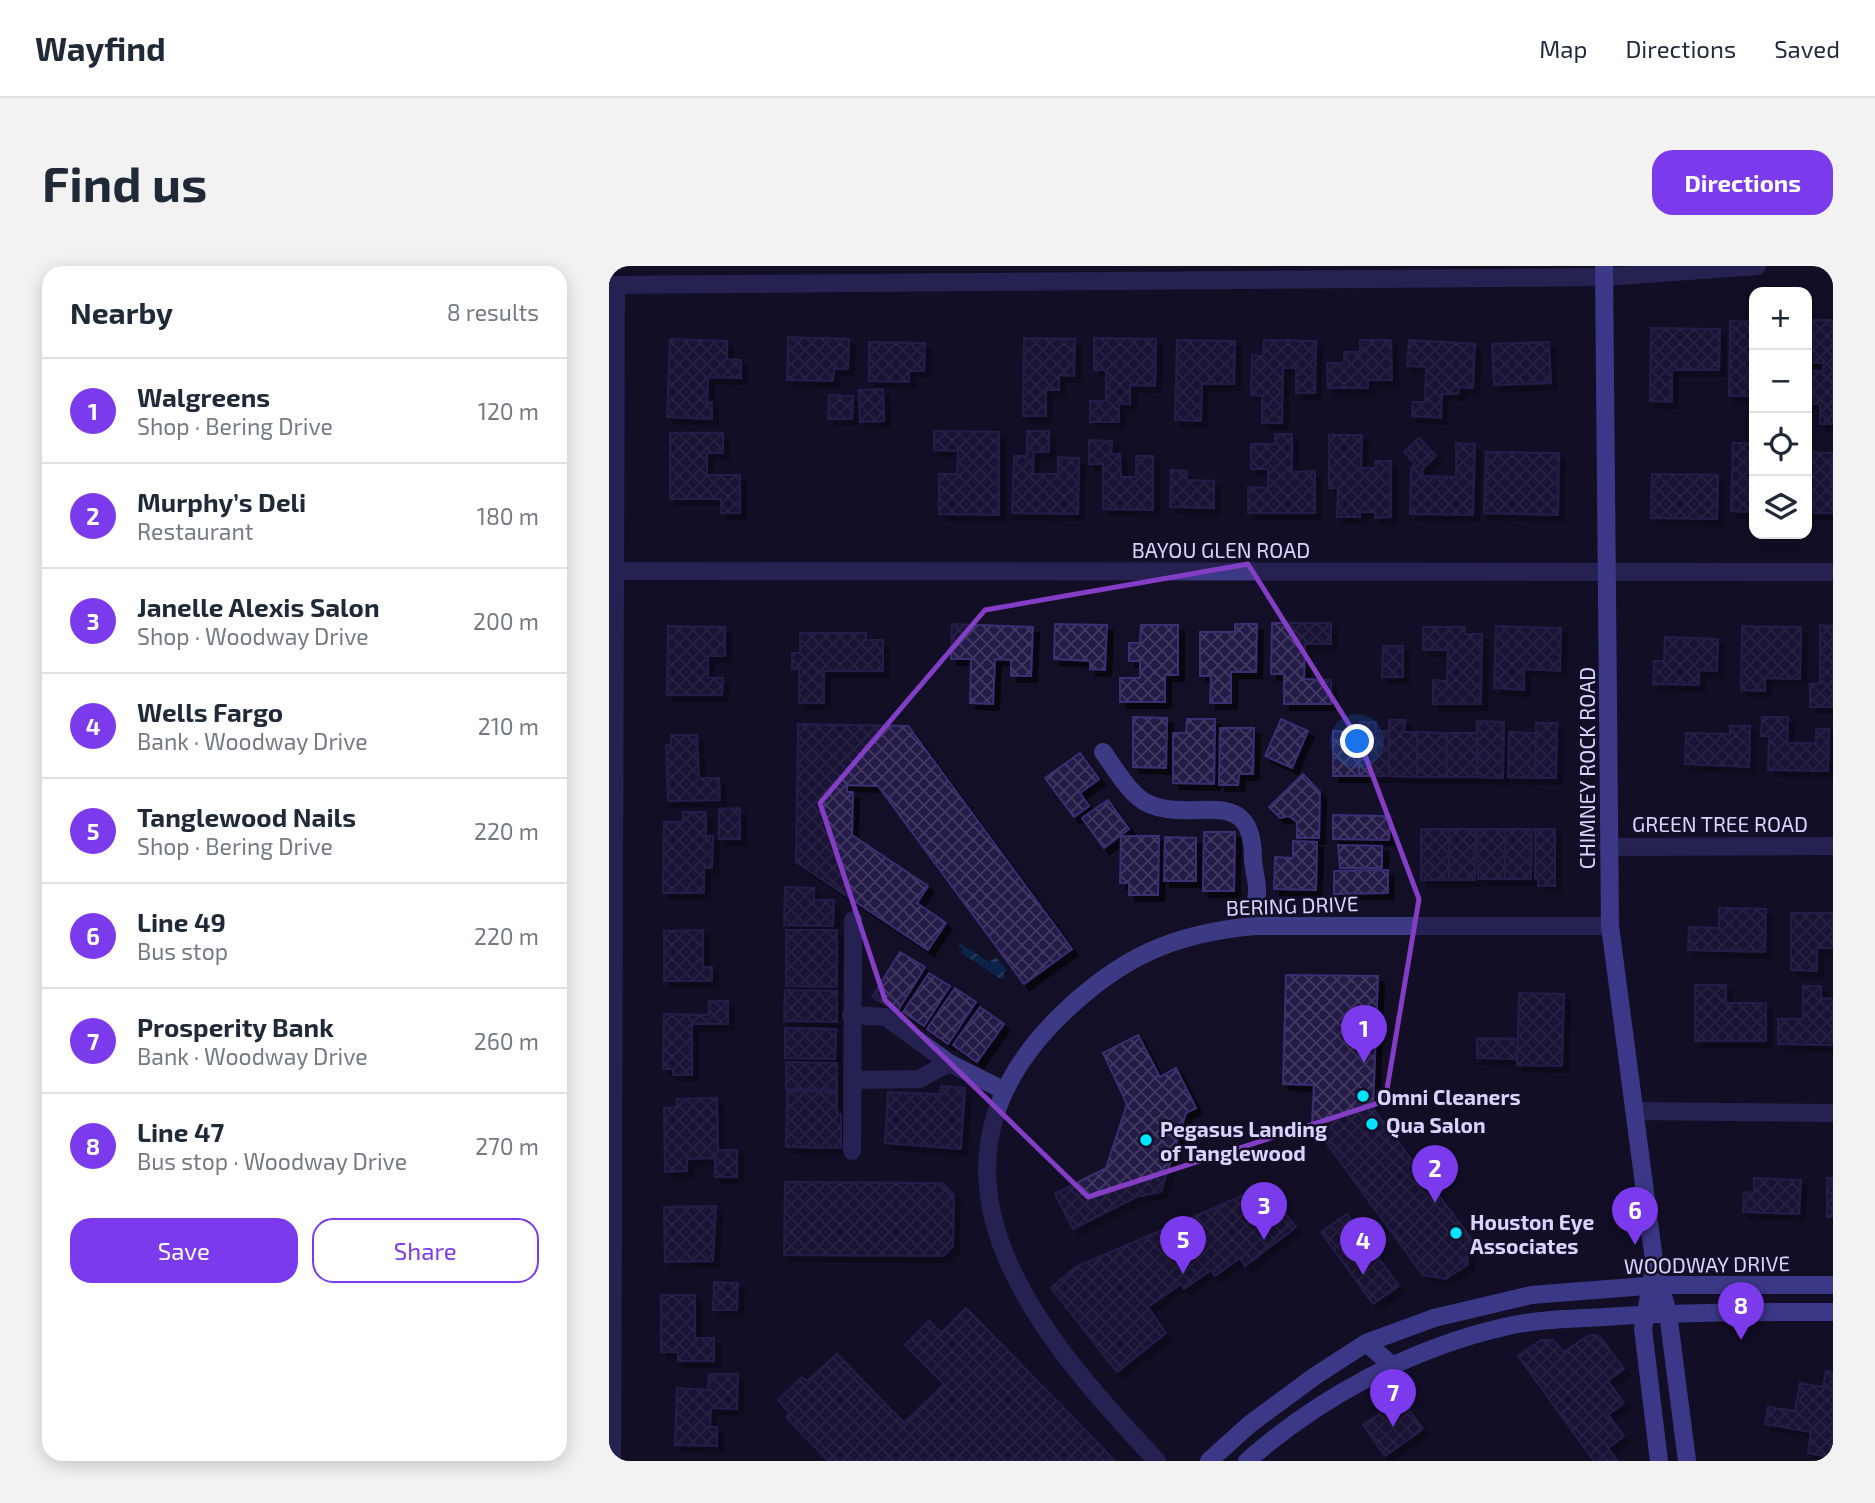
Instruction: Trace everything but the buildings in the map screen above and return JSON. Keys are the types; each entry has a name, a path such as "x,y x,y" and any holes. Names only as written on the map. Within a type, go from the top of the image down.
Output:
{"main road":[{"name":"CHIMNEY ROCK ROAD","path":"1604,272 1608,847 1611,926 1655,1279 1668,1313 1686,1461"},
{"name":"CHIMNEY ROCK ROAD","path":"1655,1279 1644,1314 1659,1461"},
{"name":"WOODWAY DRIVE","path":"1209,1461 1284,1398 1367,1343 1434,1318 1531,1295 1655,1279 1833,1285"},
{"path":"1247,1461 1307,1413 1393,1366 1430,1350 1505,1326 1644,1314 1833,1312"},
{"path":"1367,1343 1393,1366"}],"street":[{"path":"612,1461 613,285 1604,272 1757,266"},
{"name":"BAYOU GLEN ROAD","path":"612,570 1833,572"},
{"path":"1103,752 1146,803 1167,810 1226,811 1241,816 1253,834 1254,870 1258,885 1254,906 1255,926"},
{"name":"GREEN TREE ROAD","path":"1608,847 1833,846"},
{"path":"852,1151 853,920"},
{"name":"BERING DRIVE","path":"1157,1461 1100,1401 1062,1355 1036,1316 1007,1258 998,1233 987,1180 986,1153 1003,1090 1042,1033 1078,998 1133,957 1178,939 1255,926 1611,926"},
{"path":"851,1014 886,1017 949,1063 1003,1090"},
{"path":"852,1080 919,1079 949,1063"},
{"path":"1634,1111 1833,1113"}],"highlighted area":[{"path":"1248,564 1360,742 1419,899 1385,1101 1088,1197 885,1000 820,803 985,610"}],"water":[{"path":"960,943 989,962 996,957 1007,970 1003,973 1005,976 1001,979 961,953 963,949 958,946"}],"place":[{"name":"Walgreens","path":"1364,1063"},
{"name":"Omni Cleaners","path":"1363,1096"},
{"name":"Qua Salon","path":"1372,1124"},
{"name":"Pegasus Landing of Tanglewood","path":"1146,1140"},
{"name":"Murphy’s Deli","path":"1435,1203"},
{"name":"Houston Eye Associates","path":"1456,1233"},
{"name":"Janelle Alexis Salon","path":"1264,1240"},
{"name":"Line 49","path":"1635,1245"},
{"name":"Tanglewood Nails","path":"1183,1274"},
{"name":"Wells Fargo","path":"1363,1275"},
{"name":"Line 47","path":"1741,1340"},
{"name":"Prosperity Bank","path":"1393,1427"}]}
